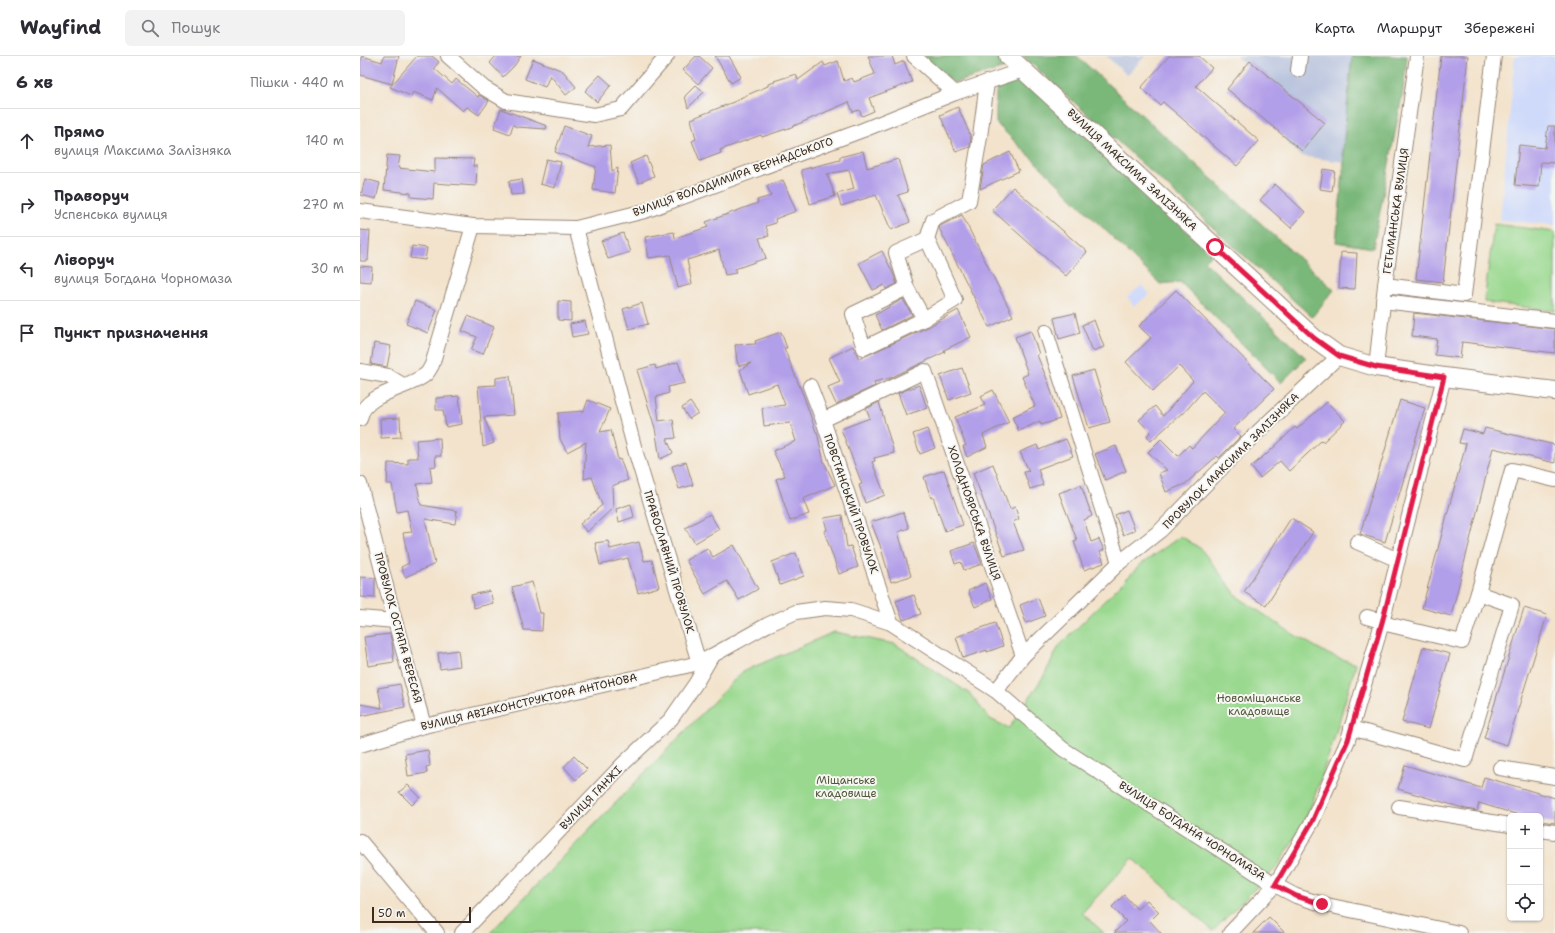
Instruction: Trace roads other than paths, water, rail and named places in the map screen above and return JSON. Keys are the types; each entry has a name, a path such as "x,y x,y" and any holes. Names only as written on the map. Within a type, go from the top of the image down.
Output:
{"main road":[{"name":"ВУЛИЦЯ МАКСИМА ЗАЛІЗНЯКА","path":"1008,56 1314,338 1339,356 1376,367 1444,377 1555,390"}],"street":[{"path":"448,56 484,88 506,101 594,115 621,109 667,56"},
{"path":"914,56 955,93"},
{"path":"1298,70 1300,56"},
{"name":"ГЕТЬМАНСЬКА ВУЛИЦЯ","path":"1376,367 1385,285 1417,56"},
{"path":"1385,285 1464,295 1494,56"},
{"name":"ВУЛИЦЯ ВОЛОДИМИРА ВЕРНАДСЬКОГО","path":"360,211 473,226 576,228 646,211 855,133 955,93 1023,70"},
{"path":"907,288 853,314 864,348 924,319 955,300 927,239 933,220 970,201 987,82"},
{"path":"360,419 361,413 369,401 426,375 432,365 473,226"},
{"name":"ПРАВОСЛАВНИЙ ПРОВУЛОК","path":"576,228 635,450 705,660"},
{"path":"924,319 907,288 896,253 927,239"},
{"path":"1383,301 1555,321"},
{"path":"1046,332 1119,563"},
{"name":"ПРОВУЛОК МАКСИМА ЗАЛІЗНЯКА","path":"996,691 1023,656 1119,563 1161,530 1245,444 1339,356"},
{"name":"ХОЛОДНОЯРСЬКА ВУЛИЦЯ","path":"823,420 925,370 1023,656"},
{"path":"360,371 388,376 403,385"},
{"path":"1230,933 1275,885 1312,822 1348,740 1383,621 1444,377"},
{"name":"ПОВСТАНСЬКИЙ ПРОВУЛОК","path":"810,386 892,623"},
{"path":"1367,616 1462,642 1478,593 1512,470 1555,480"},
{"name":"ПРОВУЛОК ОСТАПА ВЕРЕСАЯ","path":"360,484 424,726"},
{"path":"1357,542 1398,560"},
{"path":"1351,728 1465,760 1512,605 1478,593"},
{"name":"ВУЛИЦЯ БОГДАНА ЧОРНОМАЗА","path":"705,660 767,625 796,612 825,608 851,610 892,623 996,691 1063,749 1275,885 1296,896 1322,904 1459,933"},
{"path":"360,618 395,621"},
{"name":"ВУЛИЦЯ АВІАКОНСТРУКТОРА АНТОНОВА","path":"360,745 424,726 705,660"},
{"name":"ВУЛИЦЯ ГАНЖІ","path":"462,933 624,763 671,719 696,683 705,660"},
{"path":"1500,768 1555,777"},
{"path":"1399,806 1507,824"},
{"path":"1543,830 1555,832"},
{"path":"360,841 437,933"}],"park label":[{"name":"Новоміщанське кладовище","path":"1259,704"},
{"name":"Міщанське кладовище","path":"846,786"}]}
